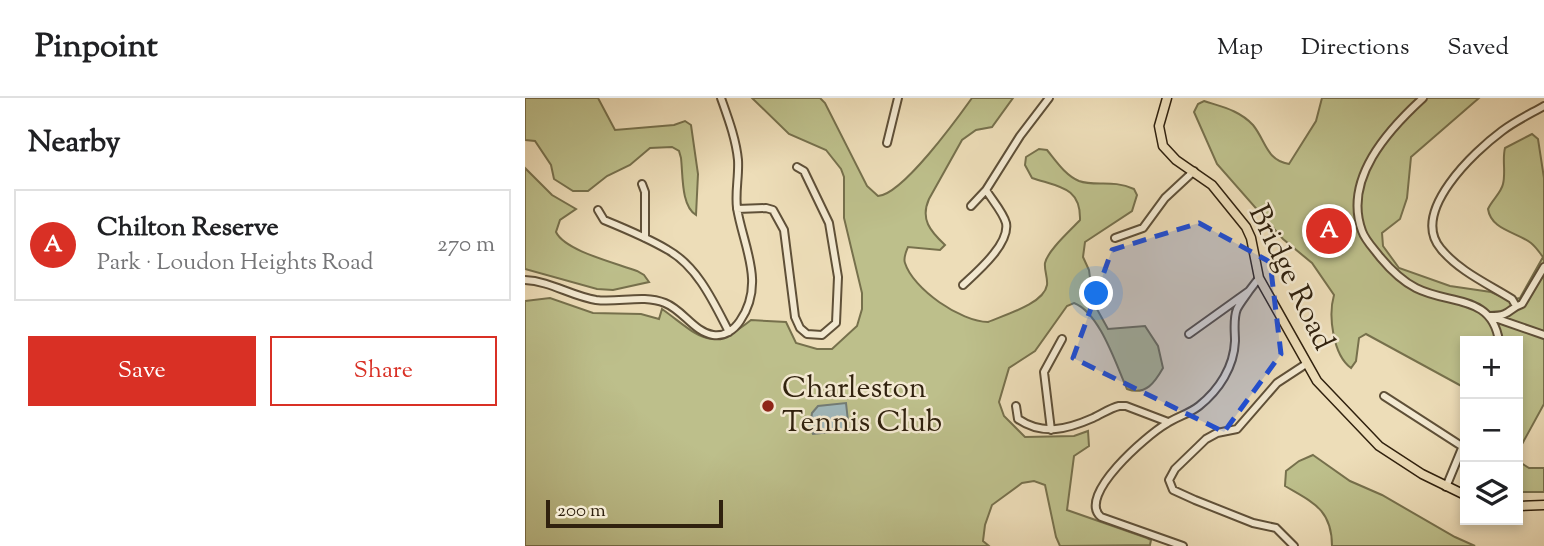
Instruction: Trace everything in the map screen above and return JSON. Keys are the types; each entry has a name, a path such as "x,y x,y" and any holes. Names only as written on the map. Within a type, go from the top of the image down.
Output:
{"main road":[{"name":"Bridge Road","path":"1167,98 1159,126 1163,146 1176,160 1212,185 1246,227 1251,238 1259,278 1317,381 1379,446 1460,493"},
{"path":"1523,506 1544,505"}],"street":[{"path":"525,280 538,281 576,296 600,300 637,298 663,302 677,310 698,329 711,335 729,332 736,327 743,316 751,291 752,271 750,251 737,209 737,157 722,98"},
{"path":"887,143 898,98"},
{"path":"971,206 986,190 1020,136 1049,98"},
{"path":"1423,98 1391,130 1370,160 1360,186 1357,209 1362,233 1404,281 1427,293 1475,306 1490,316 1544,335"},
{"path":"1516,306 1512,299 1462,269 1439,248 1434,236 1433,220 1444,191 1457,174 1504,129 1544,106"},
{"path":"737,209 773,210 784,230 792,307 800,328 807,334 815,335 829,331 838,316 838,277 829,223 804,171 797,167"},
{"path":"1115,238 1143,228 1165,198 1194,171"},
{"path":"642,184 645,191 645,238"},
{"path":"963,285 990,261 1006,232 1005,219 986,190"},
{"path":"598,210 604,220 670,251 688,266 713,299 729,332"},
{"path":"1490,316 1502,316 1522,304 1544,267"},
{"path":"1183,546 1111,522 1096,513 1096,495 1139,444 1168,422 1197,408 1229,369 1234,356 1236,310 1259,278"},
{"path":"1189,334 1249,291"},
{"path":"1490,316 1497,336"},
{"path":"1051,430 1044,372 1062,339"},
{"path":"1294,546 1276,528 1253,523 1195,500 1173,490 1169,480 1175,468 1206,439 1217,433 1237,429 1277,383 1306,364"},
{"path":"1384,396 1460,442"},
{"path":"1016,406 1018,419 1045,430 1080,423 1119,406 1126,406 1168,422"},
{"path":"1446,487 1460,454"}],"highlighted area":[{"path":"1199,223 1270,262 1281,354 1224,432 1073,358 1112,250"}],"green space":[{"path":"525,98 598,98 615,130 674,125 685,121 691,125 698,174 696,215 691,211 685,197 679,151 672,147 650,148 630,165 607,176 588,191 573,191 554,179 551,165 535,141 525,140"},
{"path":"752,98 820,98 867,186 878,196 901,183 914,170 972,98 1013,98 992,127 976,130 962,140 929,199 926,219 935,235 945,245 940,250 908,247 905,257 910,273 928,293 952,310 977,321 988,322 1039,298 1047,285 1047,258 1080,220 1077,201 1072,195 1067,190 1032,178 1025,165 1026,157 1039,149 1047,150 1065,171 1079,181 1119,184 1134,189 1137,195 1132,211 1085,242 1083,257 1089,270 1093,302 1108,329 1145,326 1158,346 1163,368 1160,373 1145,389 1127,389 1099,328 1092,317 1074,303 1067,306 1035,351 1009,368 999,402 1004,416 1025,437 1074,436 1088,431 1089,446 1074,456 1067,510 1147,538 1151,540 1150,545 1060,546 1045,485 1034,481 1022,483 992,505 983,541 989,546 525,546 525,301 550,298 593,313 641,314 659,319 662,309 696,334 715,339 725,337 751,320 786,322 796,343 817,349 832,349 857,326 862,309 862,293 844,218 844,177 841,169 826,150 789,134"},
{"path":"1322,98 1479,98 1411,157 1407,198 1400,219 1382,233 1383,246 1399,268 1450,286 1491,292 1509,300 1520,298 1543,257 1531,243 1494,222 1488,209 1503,184 1505,148 1532,134 1538,139 1544,178 1544,404 1523,442 1523,336 1460,336 1460,385 1366,334 1359,338 1356,361 1351,368 1340,354 1333,335 1334,295 1312,263 1283,239 1217,164 1194,112 1198,104 1204,101 1236,112 1253,125 1275,158 1289,164 1316,121"},
{"path":"525,168 552,195 576,209 560,220 556,232 561,239 580,251 637,271 649,282 613,290 597,289 525,269"},
{"path":"1313,455 1350,481 1382,495 1475,546 1332,546 1328,523 1319,508 1285,486 1286,471"},
{"path":"1523,464 1529,468 1544,468 1544,492 1523,492"}],"water":[{"path":"846,403 849,430 813,434 812,430 804,431 803,421 811,420 812,413 818,406"}],"place":[{"name":"Chilton Reserve","path":"1329,231"},
{"name":"Charleston Tennis Club","path":"768,406"}]}
